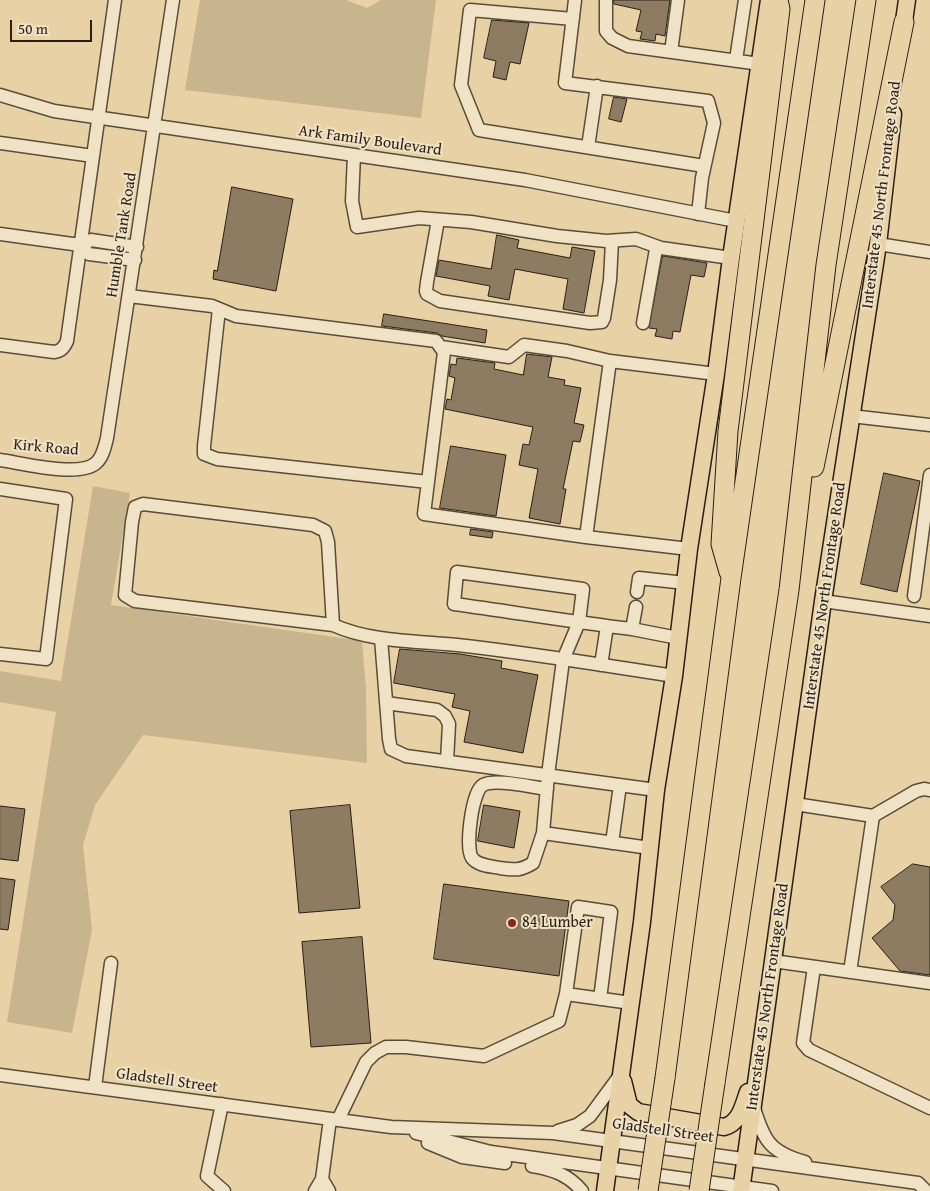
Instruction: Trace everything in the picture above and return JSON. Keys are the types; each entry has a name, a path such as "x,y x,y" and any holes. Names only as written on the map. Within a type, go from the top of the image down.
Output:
{"highway":[{"path":"731,578 721,544 728,431 780,9 770,0"},
{"path":"648,1191 665,1078 731,578 815,0"},
{"path":"699,1191 789,590 826,266 866,0"},
{"path":"789,590 904,22"}],"main road":[{"path":"605,1191 642,922 656,790 674,676 689,549 770,0"},
{"name":"Interstate 45 North Frontage Road","path":"741,1189 824,601 878,244 907,0"},
{"path":"621,1074 629,1104 638,1112 724,1126 736,1121 759,1064"}],"street":[{"path":"0,345 54,352 60,351 65,346 115,0"},
{"name":"Humble Tank Road","path":"88,468 97,462 103,452 107,438 173,0"},
{"path":"575,0 565,83 708,101 714,123 704,166 698,214"},
{"path":"606,0 606,31 612,38 628,46 760,64"},
{"path":"671,52 678,0"},
{"path":"736,60 745,0"},
{"path":"573,18 470,10 460,85 479,130 704,166"},
{"path":"588,147 597,86"},
{"name":"Ark Family Boulevard","path":"0,95 54,112 525,180 736,221"},
{"path":"0,143 93,156"},
{"path":"354,155 352,201 357,227 419,218 471,222 557,236 612,241 636,239 661,248 731,258"},
{"path":"438,220 427,282 427,294 440,301 590,323 602,322 604,318 610,280 612,241"},
{"path":"0,234 80,245 89,254 136,253"},
{"path":"878,244 930,252"},
{"path":"643,323 654,253 656,249 661,248"},
{"path":"129,296 212,306 236,316 436,341 444,352 424,514 586,537 689,549"},
{"path":"219,309 204,454 218,459 428,482"},
{"path":"441,347 509,357 524,345 610,361 716,374"},
{"path":"586,537 610,361"},
{"path":"851,416 930,425"},
{"name":"Kirk Road","path":"0,460 61,469 88,468"},
{"path":"914,596 930,475"},
{"path":"0,489 66,498 46,659 0,654"},
{"path":"333,624 328,542 325,531 313,525 143,504 135,507 125,595 135,601 333,624 346,630 381,638 458,645 674,676"},
{"path":"547,789 492,782 481,786 476,794 468,845 472,857 480,864 521,870 533,863 543,833 547,789 548,775 563,660 579,622 582,589 457,572 454,604 579,622 607,626 632,629 678,638"},
{"path":"637,592 639,578 685,583"},
{"path":"824,601 930,616"},
{"path":"632,629 636,607"},
{"path":"601,665 607,626"},
{"path":"381,638 391,749 406,756 656,790"},
{"path":"386,703 437,710 445,716 449,724 446,761"},
{"path":"612,843 620,785"},
{"path":"795,804 873,816 916,791 930,790"},
{"path":"850,972 873,816"},
{"path":"543,833 650,848"},
{"path":"315,1191 322,1179 334,1120 366,1062 375,1053 386,1047 406,1047 484,1056 559,1021 566,994 578,907 611,912 600,999"},
{"path":"773,961 930,983"},
{"path":"95,1087 111,963"},
{"path":"814,967 803,1043 810,1050 930,1108"},
{"path":"566,994 631,1003"},
{"path":"554,1132 577,1125 590,1116 621,1074"},
{"name":"Gladstell Street","path":"0,1075 391,1127 554,1132 918,1184 926,1191"},
{"path":"222,1104 207,1176 224,1191"},
{"path":"753,1106 760,1129 767,1141 776,1149 789,1157 853,1175"},
{"path":"391,1127 462,1157 540,1167 556,1172 568,1177 582,1191"},
{"name":"Gladstell Street","path":"391,1127 491,1152 741,1189 772,1191"},
{"path":"322,1179 329,1191"}],"shaded area":[{"path":"200,0 346,0 367,8 381,0 436,0 421,118 185,90"},
{"path":"93,486 130,493 111,605 362,641 366,689 367,763 143,735 95,805 83,845 92,930 72,1033 7,1022 56,712 0,702 0,671 61,681"}],"building":[{"path":"614,0 670,0 665,36 656,34 655,41 640,39 642,32 636,31 641,10 614,4"},
{"path":"492,20 529,23 520,64 510,62 506,80 493,77 496,61 484,58"},
{"path":"614,97 627,99 621,122 609,119"},
{"path":"232,187 293,199 276,291 213,279 214,270 217,271"},
{"path":"497,235 519,240 517,248 570,258 572,247 595,251 584,313 563,309 568,279 515,269 509,300 488,296 490,286 436,276 439,260 491,269"},
{"path":"663,256 707,263 704,277 691,275 680,332 673,331 672,339 655,336 657,329 649,328"},
{"path":"384,314 487,330 485,343 442,336 437,333 382,326"},
{"path":"527,354 552,357 548,377 565,380 564,385 581,388 574,423 584,425 580,442 573,441 563,489 566,489 560,524 529,518 538,469 519,465 523,444 529,445 533,427 445,409 447,399 451,400 455,378 449,376 451,364 456,365 457,358 495,363 494,369 523,375"},
{"path":"451,446 506,455 496,516 440,508"},
{"path":"884,473 920,481 897,592 861,584"},
{"path":"471,529 493,532 492,538 470,535"},
{"path":"400,649 460,654 502,661 501,668 538,675 523,753 464,742 470,711 452,707 455,694 394,683"},
{"path":"350,805 360,908 299,913 290,811"},
{"path":"484,805 520,811 514,848 478,841"},
{"path":"0,806 25,809 18,861 0,859"},
{"path":"913,864 930,867 930,975 900,971 872,938 893,920 895,905 881,887"},
{"path":"0,878 15,880 8,930 0,929"},
{"path":"444,884 569,901 559,976 434,959"},
{"path":"362,937 371,1043 311,1047 302,942"}],"place":[{"name":"84 Lumber","path":"512,923"}]}
